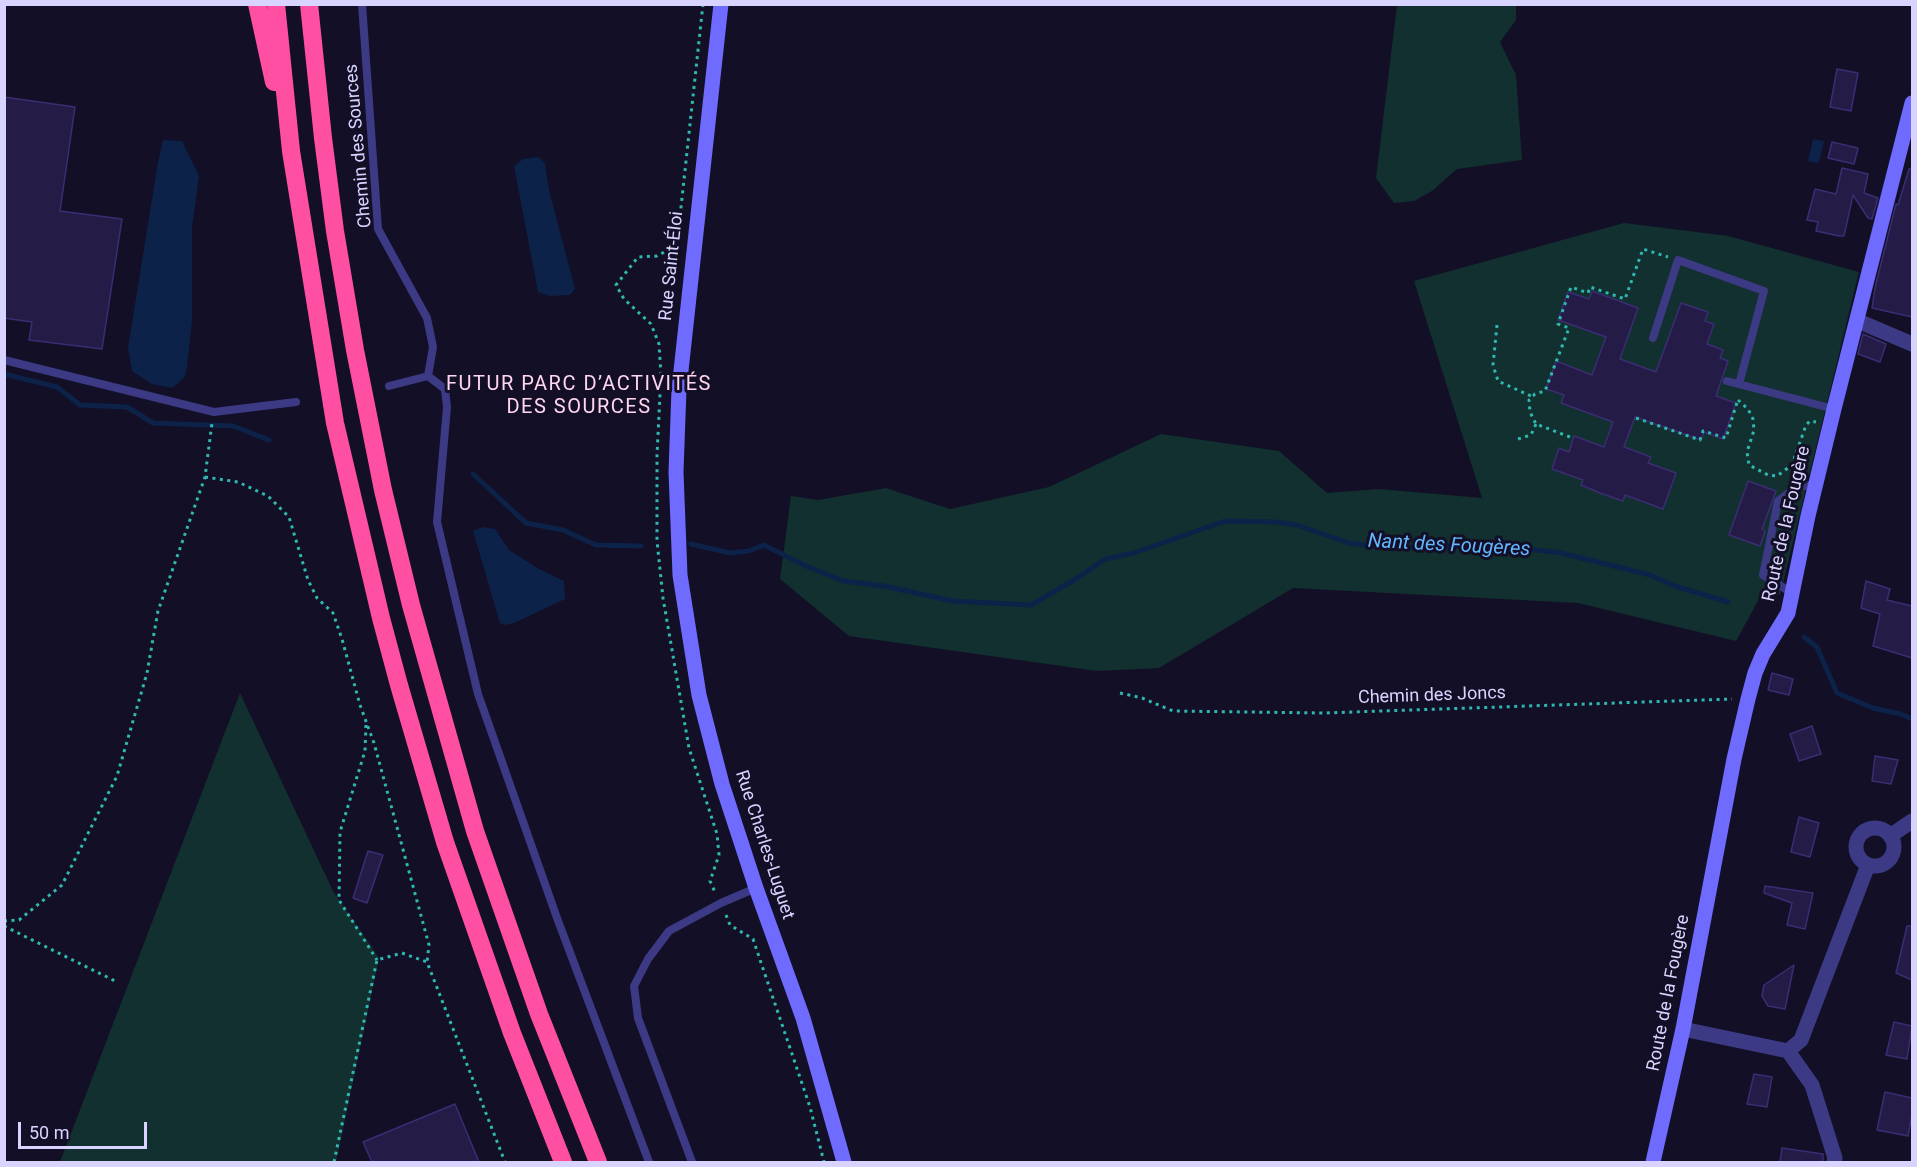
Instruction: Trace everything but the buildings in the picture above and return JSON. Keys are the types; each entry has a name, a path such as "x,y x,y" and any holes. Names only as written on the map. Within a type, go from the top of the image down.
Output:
{"highway":[{"path":"257,4 297,186"},
{"path":"276,4 291,151 336,423 351,497 399,685 445,842 512,1033 563,1162"},
{"path":"309,4 323,138 348,307 370,428 411,605 475,831 539,1014 598,1162"}],"main road":[{"name":"Rue Saint-Éloi","path":"677,533 676,472 679,389 720,4"},
{"name":"Route de la Fougère","path":"1653,1162 1683,1029 1734,759 1748,699 1755,673 1767,645 1788,613 1830,425 1912,103"},
{"name":"Rue Charles-Luguet","path":"677,533 680,575 699,695 722,784 756,888 803,1018 844,1162"}],"street":[{"path":"1858,321 1912,344"},
{"path":"1890,836 1912,821"},
{"path":"1873,828 1880,829 1890,836 1894,847 1890,859 1880,866 1868,865 1858,857 1856,844 1862,833 1873,828"},
{"path":"1788,1051 1801,1040 1868,865"},
{"path":"1683,1029 1788,1051 1812,1084 1835,1158 1834,1162"}],"lane":[{"name":"Chemin des Sources","path":"362,4 378,229 427,318 433,347 428,376"},
{"path":"1653,338 1678,260 1764,291 1741,385"},
{"path":"4,360 214,412 296,402"},
{"path":"389,386 428,376 445,389 447,407 437,522 478,694 557,918 649,1162"},
{"path":"1727,381 1834,409"},
{"path":"1792,593 1763,575 1778,501 1797,487 1816,484"},
{"path":"692,1162 638,1018 634,986 648,958 669,931 721,903 756,888"}],"path":[{"path":"703,4 678,235 668,250 663,253 638,258 616,285 624,299 651,324 659,344 661,375 657,455 657,541 663,598 689,748 717,834 718,855 710,881 730,925 753,939 810,1107 824,1162"},
{"path":"1570,437 1536,424 1530,412 1529,400 1545,391 1569,328 1558,324 1571,288 1588,293 1590,287 1625,299 1643,249 1678,260"},
{"path":"1497,325 1492,365 1498,381 1533,397"},
{"path":"1636,418 1700,440 1703,431 1726,438 1741,385"},
{"path":"1738,400 1748,409 1754,430 1747,452 1749,465 1768,476 1777,476 1792,465 1806,426 1810,421 1830,425"},
{"path":"4,924 19,920 62,885 117,776 147,673 158,611 205,477 214,412"},
{"path":"1518,440 1531,435 1536,424"},
{"path":"205,477 238,482 268,496 289,517 308,580 317,598 333,613 381,767 429,945 427,962 506,1162"},
{"name":"Chemin des Joncs","path":"1120,693 1142,698 1173,711 1324,713 1748,699"},
{"path":"334,1162 377,960 339,900 340,832 365,751 366,722"},
{"path":"4,924 114,981"},
{"path":"377,960 402,953 427,962"}],"green space":[{"path":"1397,5 1516,5 1516,20 1500,42 1516,75 1522,160 1457,169 1432,191 1414,201 1394,203 1376,178"},
{"path":"1624,223 1728,236 1859,272 1780,595 1765,588 1736,641 1578,603 1293,588 1159,668 1097,671 849,636 780,579 791,496 818,500 886,488 950,509 1049,487 1161,434 1279,451 1327,493 1379,489 1482,498 1414,281"},
{"path":"240,693 333,891 379,958 336,1162 60,1162"}],"water":[{"path":"1813,139 1824,141 1819,163 1808,161"},
{"path":"163,140 182,141 199,176 192,228 192,320 187,367 184,378 172,388 152,384 132,371 128,348"},
{"path":"539,157 545,164 549,190 575,289 570,295 550,296 538,292 514,166 523,159"},
{"path":"483,527 495,529 509,550 539,569 564,581 565,599 514,623 504,625 500,623 473,531"}],"waterway":[{"name":"Nant des Fougères","path":"4,374 57,387 80,405 127,407 153,423 233,426 269,440"},
{"name":"Nant des Fougères","path":"473,474 526,523 563,530 596,545 641,546"},
{"name":"Nant des Fougères","path":"691,544 730,553 749,551 764,545 843,581 884,586 953,601 1031,605 1105,559 1134,553 1225,521 1274,522 1297,525 1349,543 1379,547 1496,545 1561,553 1650,575 1675,586 1728,602"},
{"name":"Nant des Fougères","path":"1804,637 1817,647 1837,693 1873,708 1901,714 1912,719"}],"district":[{"name":"FUTUR PARC D’ACTIVITÉS DES SOURCES","path":"579,396"}]}
